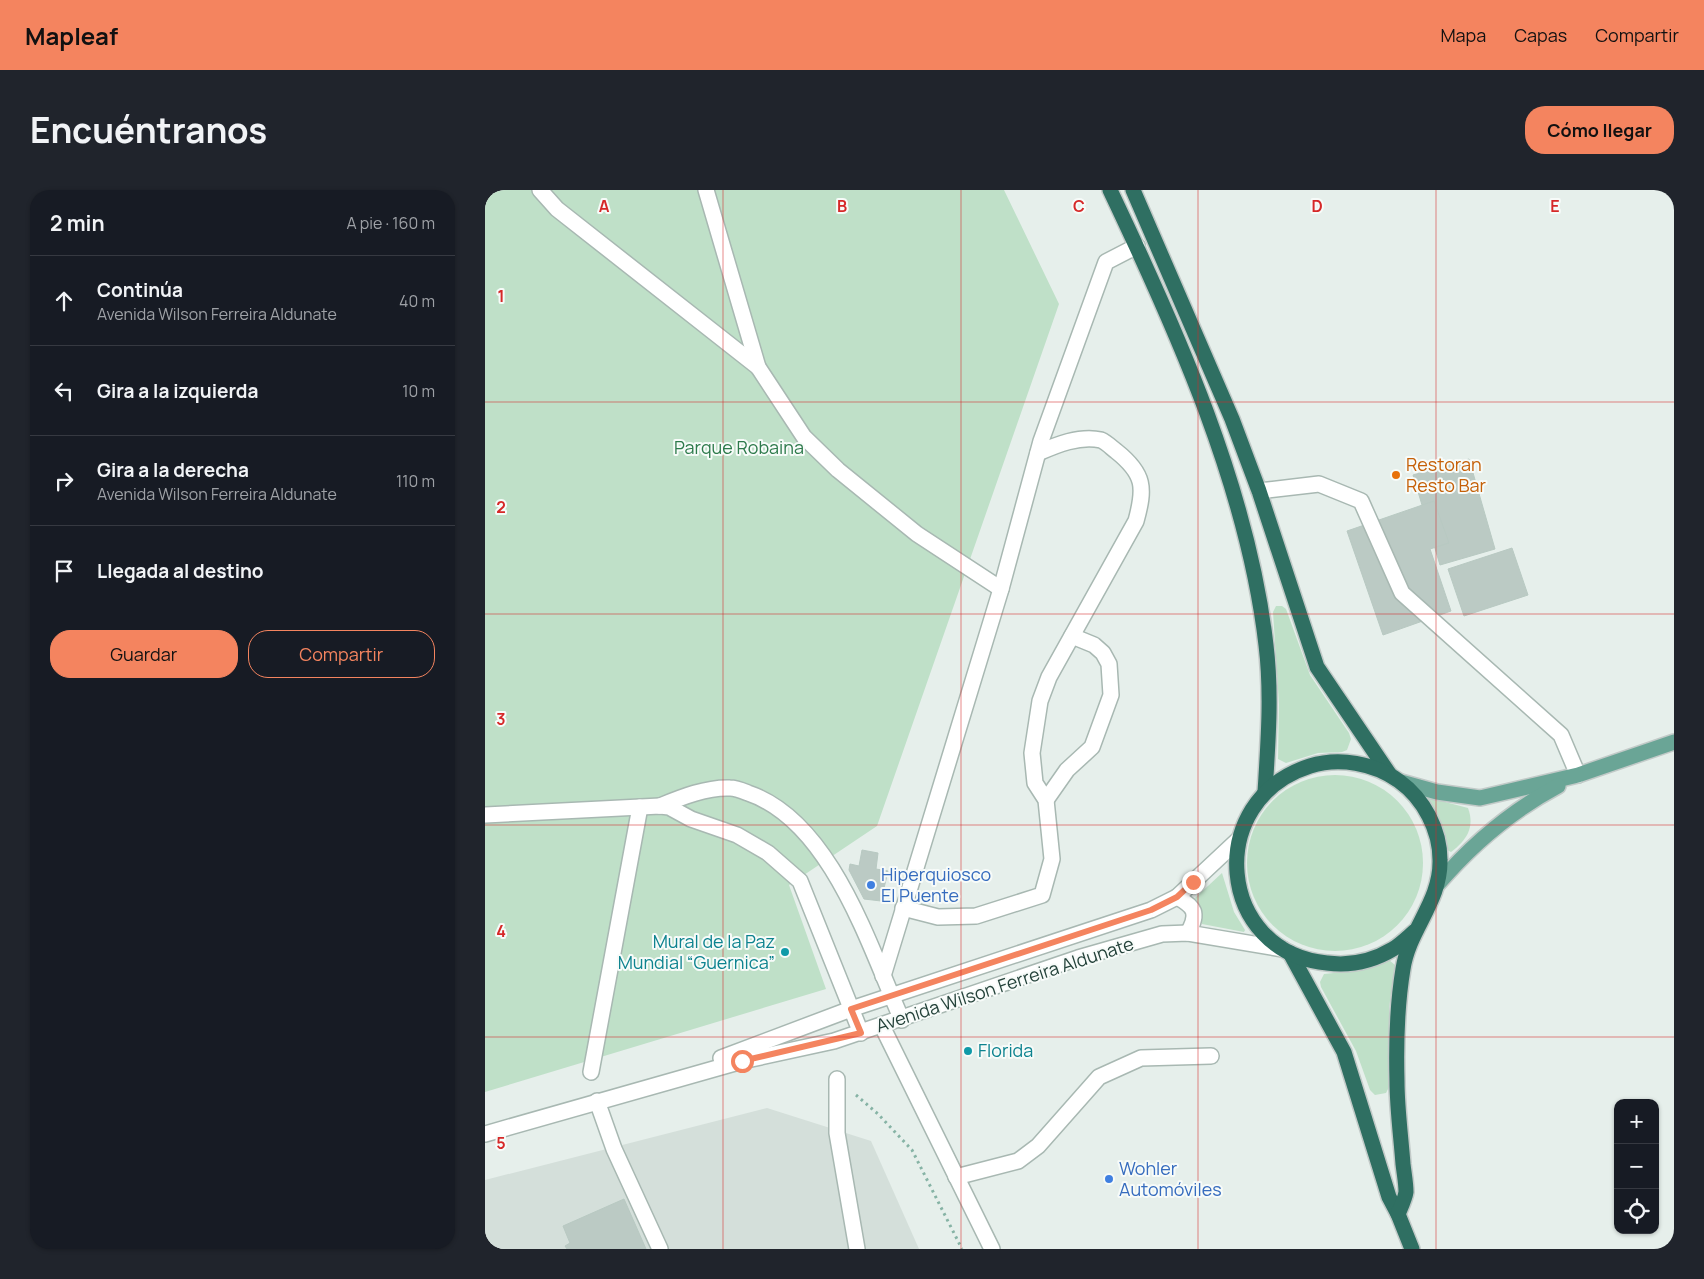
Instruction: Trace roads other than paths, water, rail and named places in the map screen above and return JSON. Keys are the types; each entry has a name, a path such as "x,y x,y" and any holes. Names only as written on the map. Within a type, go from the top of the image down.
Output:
{"highway":[{"path":"1110,190 1137,246 1210,421 1251,554 1260,602 1268,666 1269,728 1265,792"},
{"path":"1133,190 1232,419 1259,491 1317,667 1396,779 1417,798 1430,817 1438,838 1441,861 1438,884 1430,909 1415,931 1403,968 1397,1081 1406,1193 1398,1214"},
{"path":"1396,779 1359,763 1324,762 1292,772 1265,792 1248,814 1239,839 1236,871 1243,901 1259,928 1287,951 1315,962 1352,963 1369,960 1394,948 1415,931"},
{"path":"1287,951 1344,1052 1389,1198 1398,1214 1412,1249"}],"main road":[{"path":"1396,779 1437,792 1480,798 1578,775 1674,742"},
{"path":"1438,884 1463,855 1486,834 1528,802 1578,775"}],"street":[{"path":"540,190 557,209 758,368"},
{"path":"706,190 758,368 804,437 838,470 917,534 1001,589"},
{"path":"883,976 1001,589 1038,453 1106,262 1137,246"},
{"path":"903,908 938,917 976,916 1042,895 1052,859 1046,800 1035,783 1032,753 1039,709 1049,677 1137,521 1143,496 1141,478 1125,458 1102,440 1081,439 1057,445 1038,453"},
{"path":"1259,491 1319,484 1361,501 1402,593 1561,735 1578,775"},
{"path":"1046,800 1067,770 1092,747 1111,695 1109,664 1103,653 1095,645 1072,636"},
{"path":"661,806 687,795 731,788 768,800 796,821 840,880 902,1020"},
{"path":"485,815 661,806 669,807 691,819 737,835 768,854 800,881 861,1033"},
{"path":"591,1072 640,807"},
{"name":"Avenida Wilson Ferreira Aldunate","path":"642,1088 851,1009 1151,910 1177,897 1239,839"},
{"path":"1177,897 1190,904 1194,911 1195,921 1188,932"},
{"name":"Avenida Wilson Ferreira Aldunate","path":"485,1134 742,1061 861,1033 1078,958 1162,934 1188,932 1287,951"},
{"path":"882,1026 992,1249"},
{"path":"957,1177 1018,1162 1038,1146 1099,1077 1141,1058 1211,1056"},
{"path":"837,1080 837,1132 857,1249"},
{"path":"597,1101 614,1149 660,1249"}],"place":[{"name":"Restoran Resto Bar","path":"1396,475"},
{"name":"Hiperquiosco El Puente","path":"871,885"},
{"name":"Mural de la Paz Mundial “Guernica”","path":"785,952"},
{"name":"Florida","path":"968,1051"},
{"name":"Wohler Automóviles","path":"1109,1179"}],"park label":[{"name":"Parque Robaina","path":"739,448"}]}
